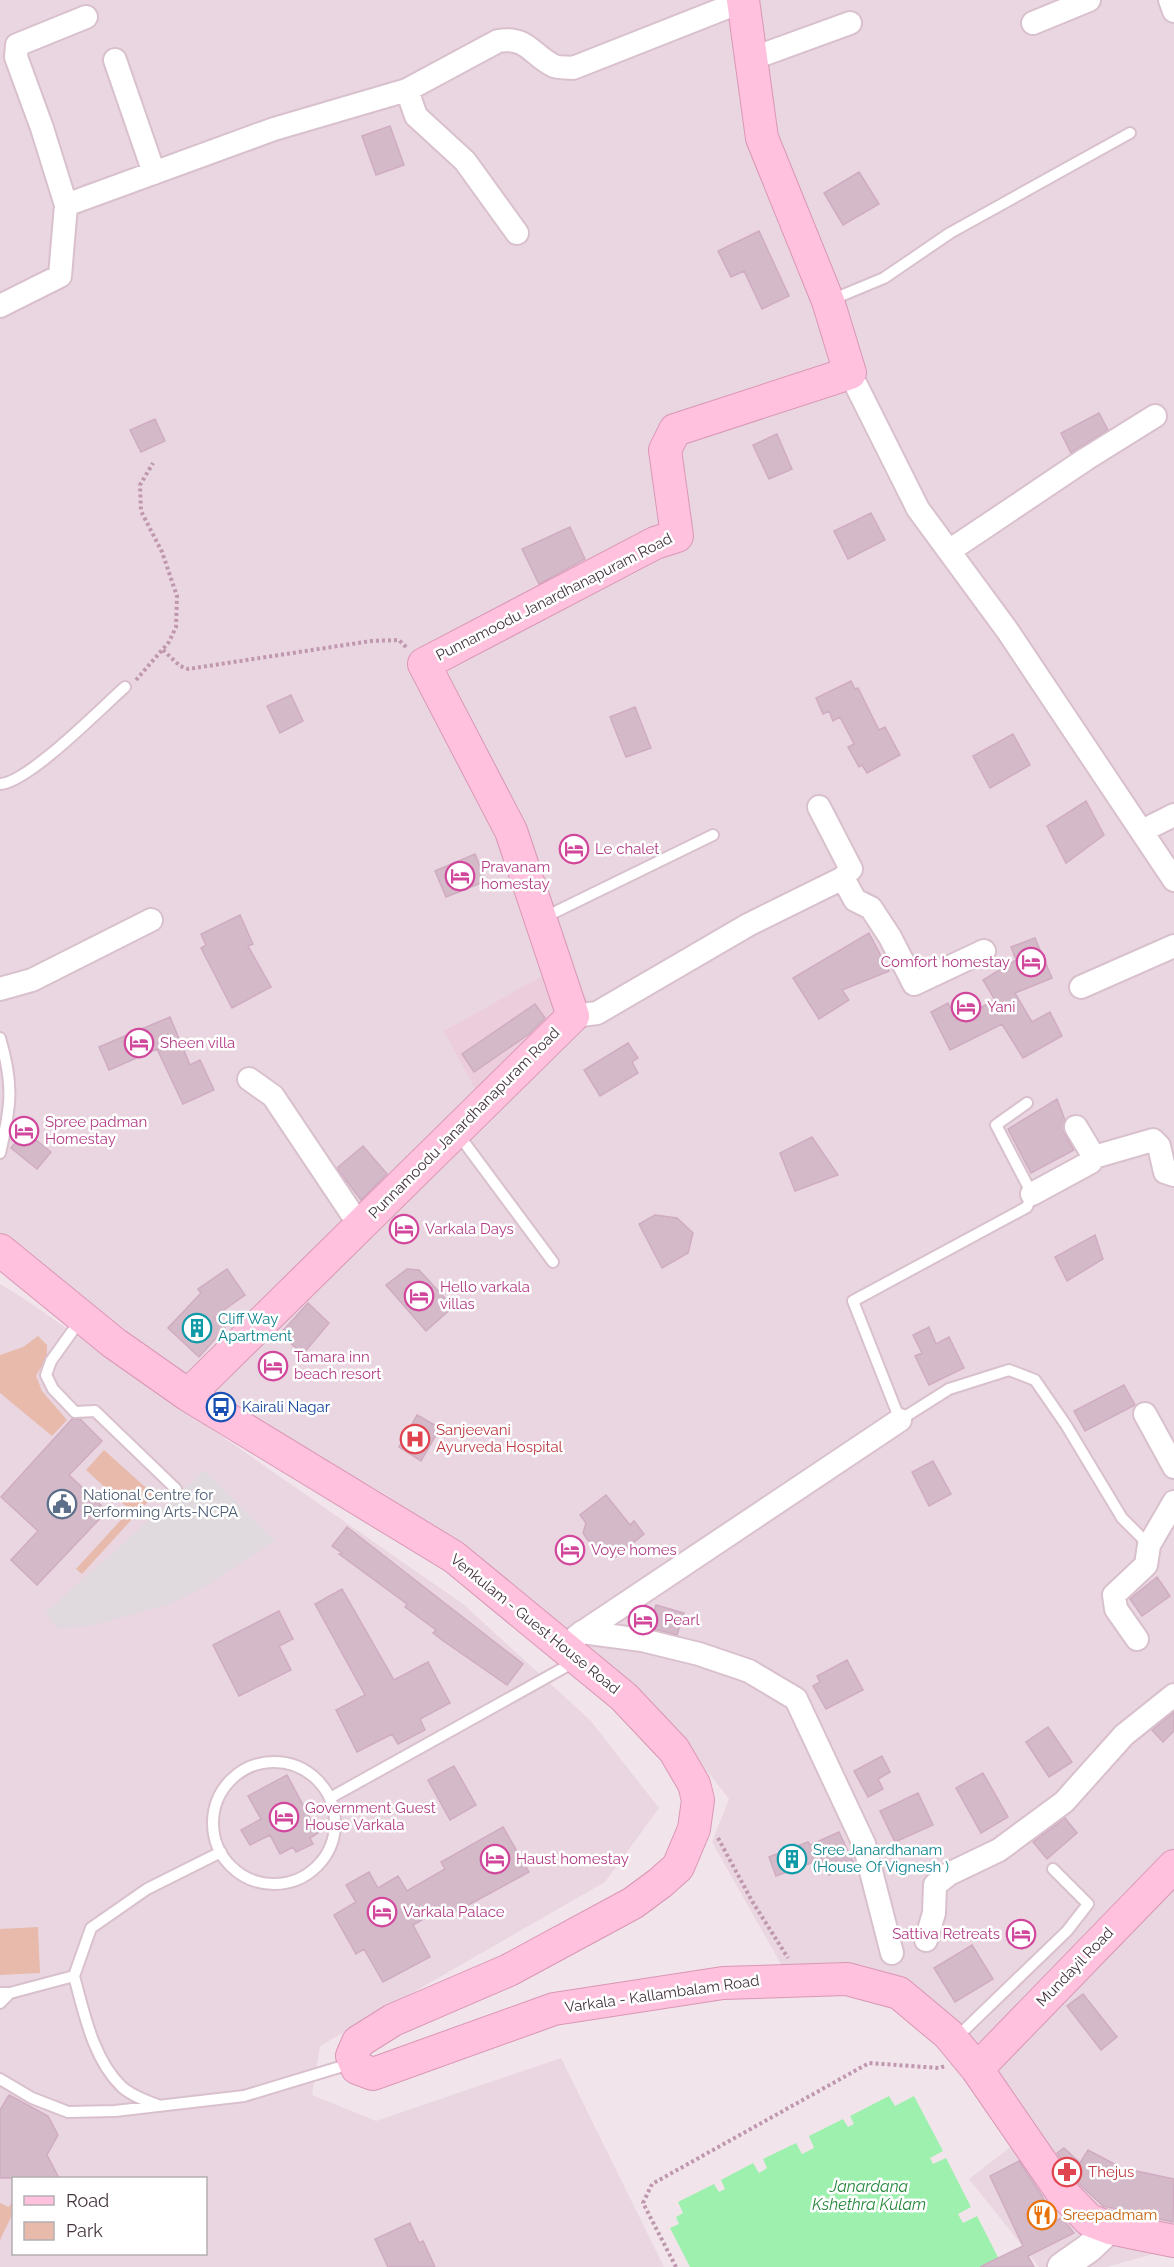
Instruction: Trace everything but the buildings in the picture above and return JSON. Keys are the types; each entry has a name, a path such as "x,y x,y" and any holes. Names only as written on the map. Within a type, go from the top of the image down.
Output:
{"main road":[{"path":"743,0 762,138 828,301 850,373"},
{"name":"Punnamoodu Janardhanapuram Road","path":"188,1395 573,1016 511,831 423,664 655,543 677,536 665,450 675,430 850,373"},
{"name":"Venkulam - Guest House Road","path":"0,1250 114,1343 188,1395 454,1557 576,1646 674,1750 694,1784 698,1800 694,1829 678,1867 660,1883 633,1903 509,1970 393,2020 358,2042 353,2057"},
{"name":"Mundayil Road","path":"966,2055 1174,1866"},
{"name":"Varkala - Kallambalam Road","path":"353,2057 362,2072 373,2074 554,2009 599,2000 723,1983 802,1978 847,1979 899,1993 966,2055 1061,2191 1089,2220 1110,2228 1174,2241"}],"street":[{"path":"66,206 274,129 407,90 498,41 511,39 524,43 555,66 573,68 743,0"},
{"path":"1033,23 1089,0"},
{"path":"1170,0 1174,11"},
{"path":"0,306 60,276 66,206 42,128 16,57 8,48 86,17"},
{"path":"751,59 850,23"},
{"path":"115,60 154,173"},
{"path":"407,90 416,116 465,161 517,233"},
{"path":"850,373 918,509 1007,630 1174,880"},
{"path":"949,551 1086,459 1155,416"},
{"path":"573,1016 597,1013 748,925 843,878 851,869 819,807"},
{"path":"1142,831 1174,815"},
{"path":"843,878 855,900 871,908 890,937 914,984 984,951"},
{"path":"0,989 32,980 151,920"},
{"path":"1081,987 1174,946"},
{"path":"249,1078 273,1096 360,1226"},
{"path":"1076,1128 1089,1153 1095,1157"},
{"path":"1032,1194 1091,1162 1095,1157 1153,1140 1159,1146 1165,1172 1174,1175"},
{"path":"1145,1414 1174,1467"},
{"path":"576,1646 900,1420"},
{"path":"1137,1639 1116,1609 1114,1595 1143,1569 1149,1545 1174,1502"},
{"path":"576,1646 642,1640 699,1654 749,1671 796,1699 864,1844 892,1953"},
{"path":"926,1940 934,1913 935,1885 949,1874 999,1850 1064,1802 1124,1734 1174,1695"},
{"path":"1062,2267 1089,2248 1110,2228"}],"lane":[{"path":"828,301 884,278 950,232 1130,133"},
{"path":"0,784 6,784 37,765 125,687"},
{"path":"540,920 713,835"},
{"path":"0,1038 9,1069 11,1099 0,1153"},
{"path":"1027,1103 996,1125 1032,1194 1027,1208 853,1301 900,1420 949,1389 1009,1370 1035,1380 1066,1425 1122,1518 1149,1545"},
{"path":"456,1131 553,1262"},
{"path":"82,1316 51,1361 46,1375 53,1389 75,1412 95,1411 176,1489"},
{"path":"330,1798 576,1646"},
{"path":"282,1763 302,1769 319,1781 330,1798 335,1817 334,1836 327,1854 315,1868 298,1879 280,1884 261,1883 243,1876 227,1862 216,1845 213,1824 216,1804 226,1785 242,1771 261,1764 282,1763"},
{"path":"161,2107 123,2088 109,2070 90,2033 74,1976 91,1928 147,1890 221,1852"},
{"path":"966,2055 1088,1904 1053,1869"},
{"path":"0,2003 5,1993 74,1976"},
{"path":"0,2079 32,2098 68,2112 161,2107 244,2096 353,2057"}],"path":[{"path":"125,687 143,674 176,627 177,596 162,552 141,511 140,485 153,463"},
{"path":"162,650 180,666 188,669 371,641 399,640 423,664"},
{"path":"698,1800 752,1901 802,1978"},
{"path":"676,2267 643,2203 652,2184 869,2063 939,2068 966,2055"}],"shaded area":[{"path":"0,0 1174,0 1174,2248 1107,2267 1039,2267 969,2179 1027,2134 912,1989 782,1966 712,1842 729,1799 677,1732 603,1659 515,1588 445,1541 386,1495 200,1389 12,1240 0,1236"},
{"path":"542,976 570,1017 482,1102 444,1031"},
{"path":"0,1284 463,1604 590,1720 659,1808 605,1882 320,2046 312,2095 376,2121 561,2058 664,2267 0,2267"},
{"path":"205,1470 275,1540 206,1586 173,1603 87,1627 58,1628 45,1613"}],"green space":[{"path":"38,1336 47,1345 47,1357 36,1376 42,1391 67,1420 52,1436 0,1393 0,1355 23,1347"},
{"path":"104,1450 154,1495 82,1574 76,1569 130,1510 86,1470"},
{"path":"38,1927 40,1973 0,1975 0,1929"},
{"path":"12,2202 11,2217 0,2241 0,2203 9,2207"}],"water":[{"name":"Janardana Kshethra Kulam","path":"889,2096 895,2106 914,2096 943,2151 930,2158 933,2164 946,2158 971,2207 958,2214 963,2223 977,2216 1003,2267 690,2267 670,2228 679,2224 676,2217 683,2213 678,2202 714,2184 719,2192 725,2189 721,2180 753,2163 759,2173 767,2168 763,2159 796,2143 802,2154 814,2148 809,2136 843,2119 848,2127 854,2124 850,2116"}],"place":[{"name":"Le chalet","path":"574,849"},
{"name":"Pravanam homestay","path":"460,876"},
{"name":"Comfort homestay","path":"1031,962"},
{"name":"Yani","path":"966,1007"},
{"name":"Sheen villa","path":"139,1043"},
{"name":"Spree padman Homestay","path":"24,1131"},
{"name":"Varkala Days","path":"404,1229"},
{"name":"Hello varkala villas","path":"419,1296"},
{"name":"Cliff Way Apartment","path":"197,1328"},
{"name":"Tamara inn beach resort","path":"273,1366"},
{"name":"Kairali Nagar","path":"221,1407"},
{"name":"Sanjeevani Ayurveda Hospital","path":"415,1439"},
{"name":"National Centre for Performing Arts-NCPA","path":"62,1504"},
{"name":"Voye homes","path":"570,1550"},
{"name":"Pearl","path":"643,1620"},
{"name":"Government Guest House Varkala","path":"284,1817"},
{"name":"Haust homestay","path":"495,1859"},
{"name":"Sree Janardhanam (House Of Vignesh )","path":"792,1859"},
{"name":"Varkala Palace","path":"382,1912"},
{"name":"Sattiva Retreats","path":"1021,1934"},
{"name":"Thejus","path":"1067,2172"},
{"name":"Sreepadmam","path":"1042,2215"}]}
